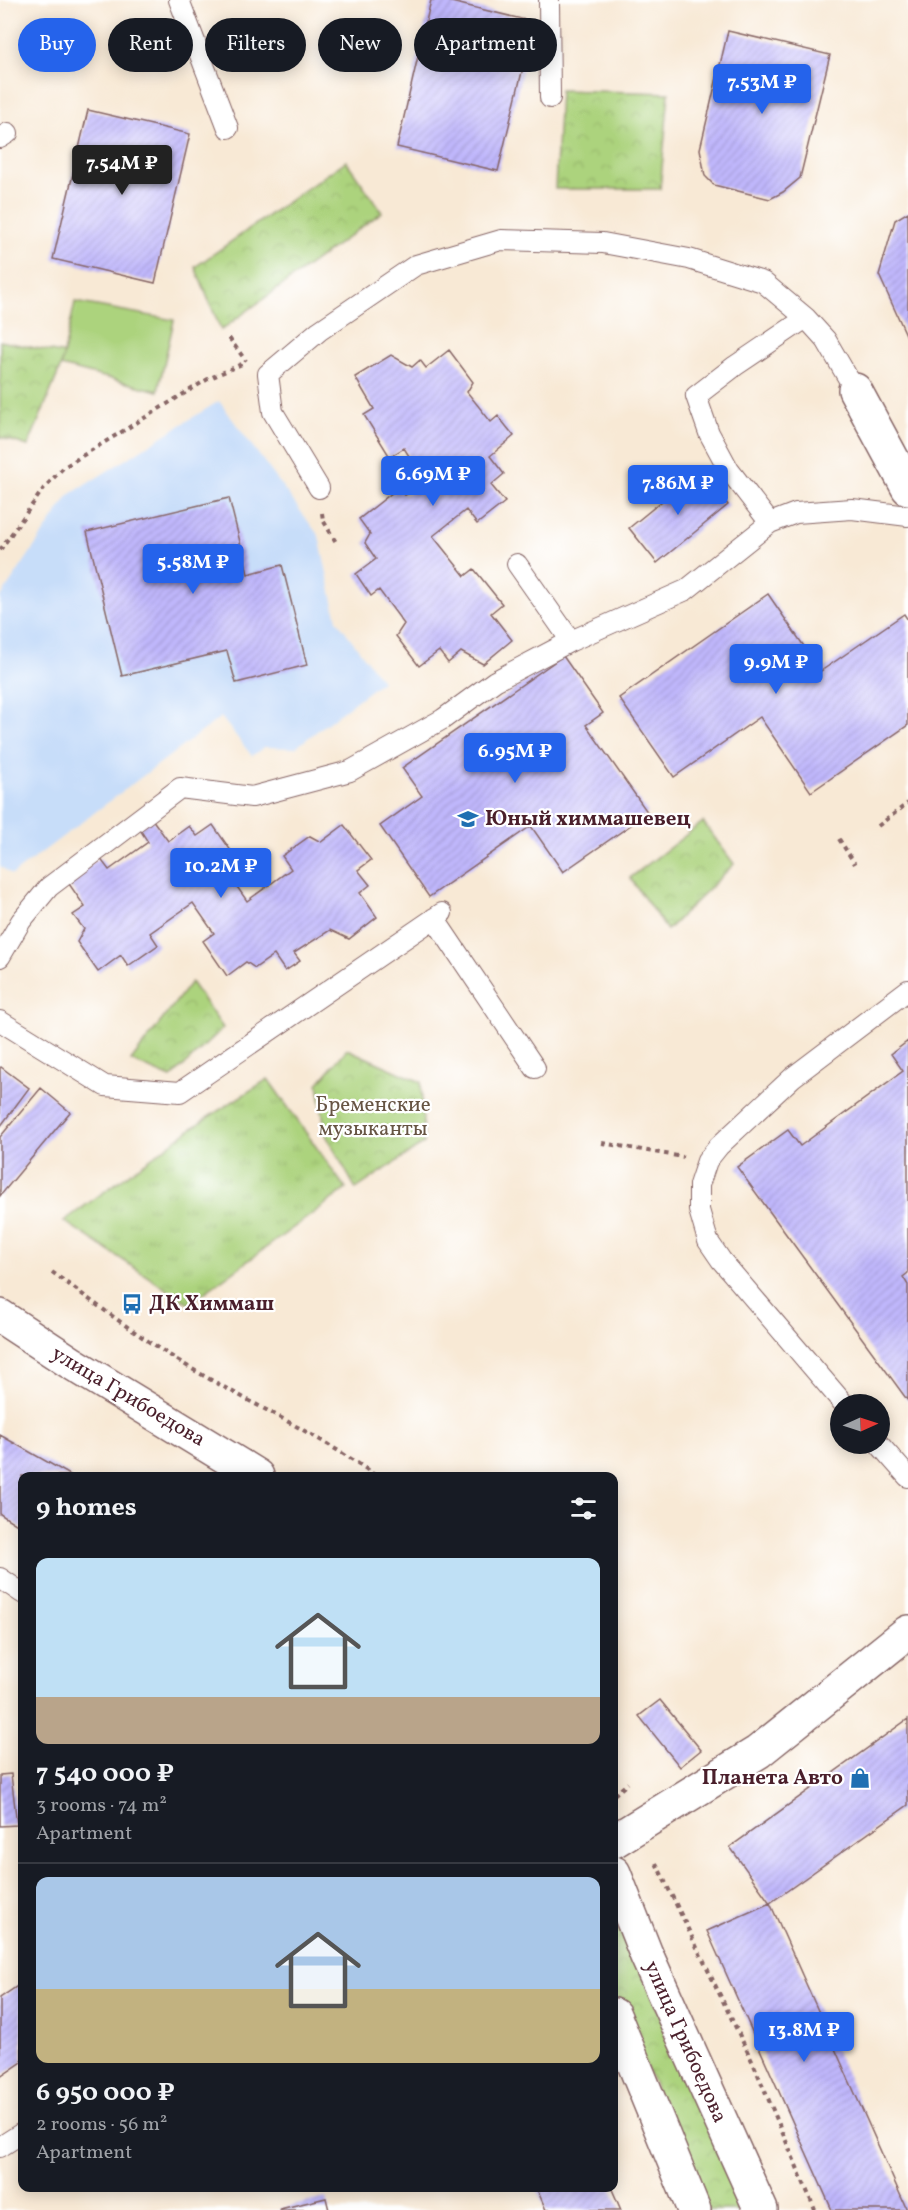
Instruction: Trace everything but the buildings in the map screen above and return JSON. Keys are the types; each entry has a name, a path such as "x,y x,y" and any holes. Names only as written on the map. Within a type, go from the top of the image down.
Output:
{"main road":[{"path":"855,390 908,488"},
{"name":"улица Грибоедова","path":"0,1316 70,1362 250,1472"},
{"path":"618,1839 758,1752 908,1632"},
{"name":"улица Грибоедова","path":"618,1883 646,1954 761,2210"},
{"path":"618,2025 694,2210"}],"lane":[{"path":"179,0 228,128"},
{"path":"549,0 550,98"},
{"path":"319,488 273,412 268,374 319,332 416,265 501,240 603,243 689,259 763,282 806,318 826,340 855,390"},
{"path":"770,523 729,470 709,432 696,396 735,366 806,318"},
{"path":"0,957 21,921 49,887 180,788 252,797 350,771 443,719 495,681 571,641 687,590 770,523 796,513 852,509 908,516"},
{"path":"517,564 571,641"},
{"path":"0,1021 105,1086 180,1092 438,915 535,1068"},
{"path":"835,1394 721,1260 708,1240 699,1210 699,1185 707,1161 719,1146 793,1077 908,990"},
{"path":"888,1454 908,1477"},
{"path":"0,1578 18,1590"},
{"path":"0,2147 18,2136"}],"path":[{"path":"229,338 247,362 268,374"},
{"path":"0,550 44,488 64,467 208,378 247,362"},
{"path":"323,520 337,544"},
{"path":"878,826 908,803"},
{"path":"839,839 855,864"},
{"path":"602,1143 707,1161"},
{"path":"52,1272 112,1316 197,1372 349,1456 371,1472"},
{"path":"618,1792 628,1783"},
{"path":"656,1863 754,2065 815,2210"}],"shaded area":[{"path":"219,401 319,536 337,620 382,681 295,748 264,747 252,756 221,717 12,875 0,866 0,598 69,495"}],"green space":[{"path":"560,90 669,93 660,189 555,189"},
{"path":"346,161 382,212 221,330 195,267"},
{"path":"75,302 174,320 158,391 61,366"},
{"path":"0,341 66,354 28,446 0,437"},
{"path":"703,822 734,864 667,930 630,878"},
{"path":"191,982 223,1028 171,1078 131,1061"},
{"name":"Бременские музыканты","path":"347,1049 421,1082 424,1143 356,1189 326,1135 318,1084"},
{"path":"268,1079 346,1189 189,1304 64,1221 202,1121"},
{"path":"622,1928 748,2210 706,2210 618,2000 618,1930"}],"place":[{"name":"Юный химмашевец","path":"468,819"},
{"name":"ДК Химмаш","path":"132,1304"},
{"name":"Планета Авто","path":"860,1778"}]}
